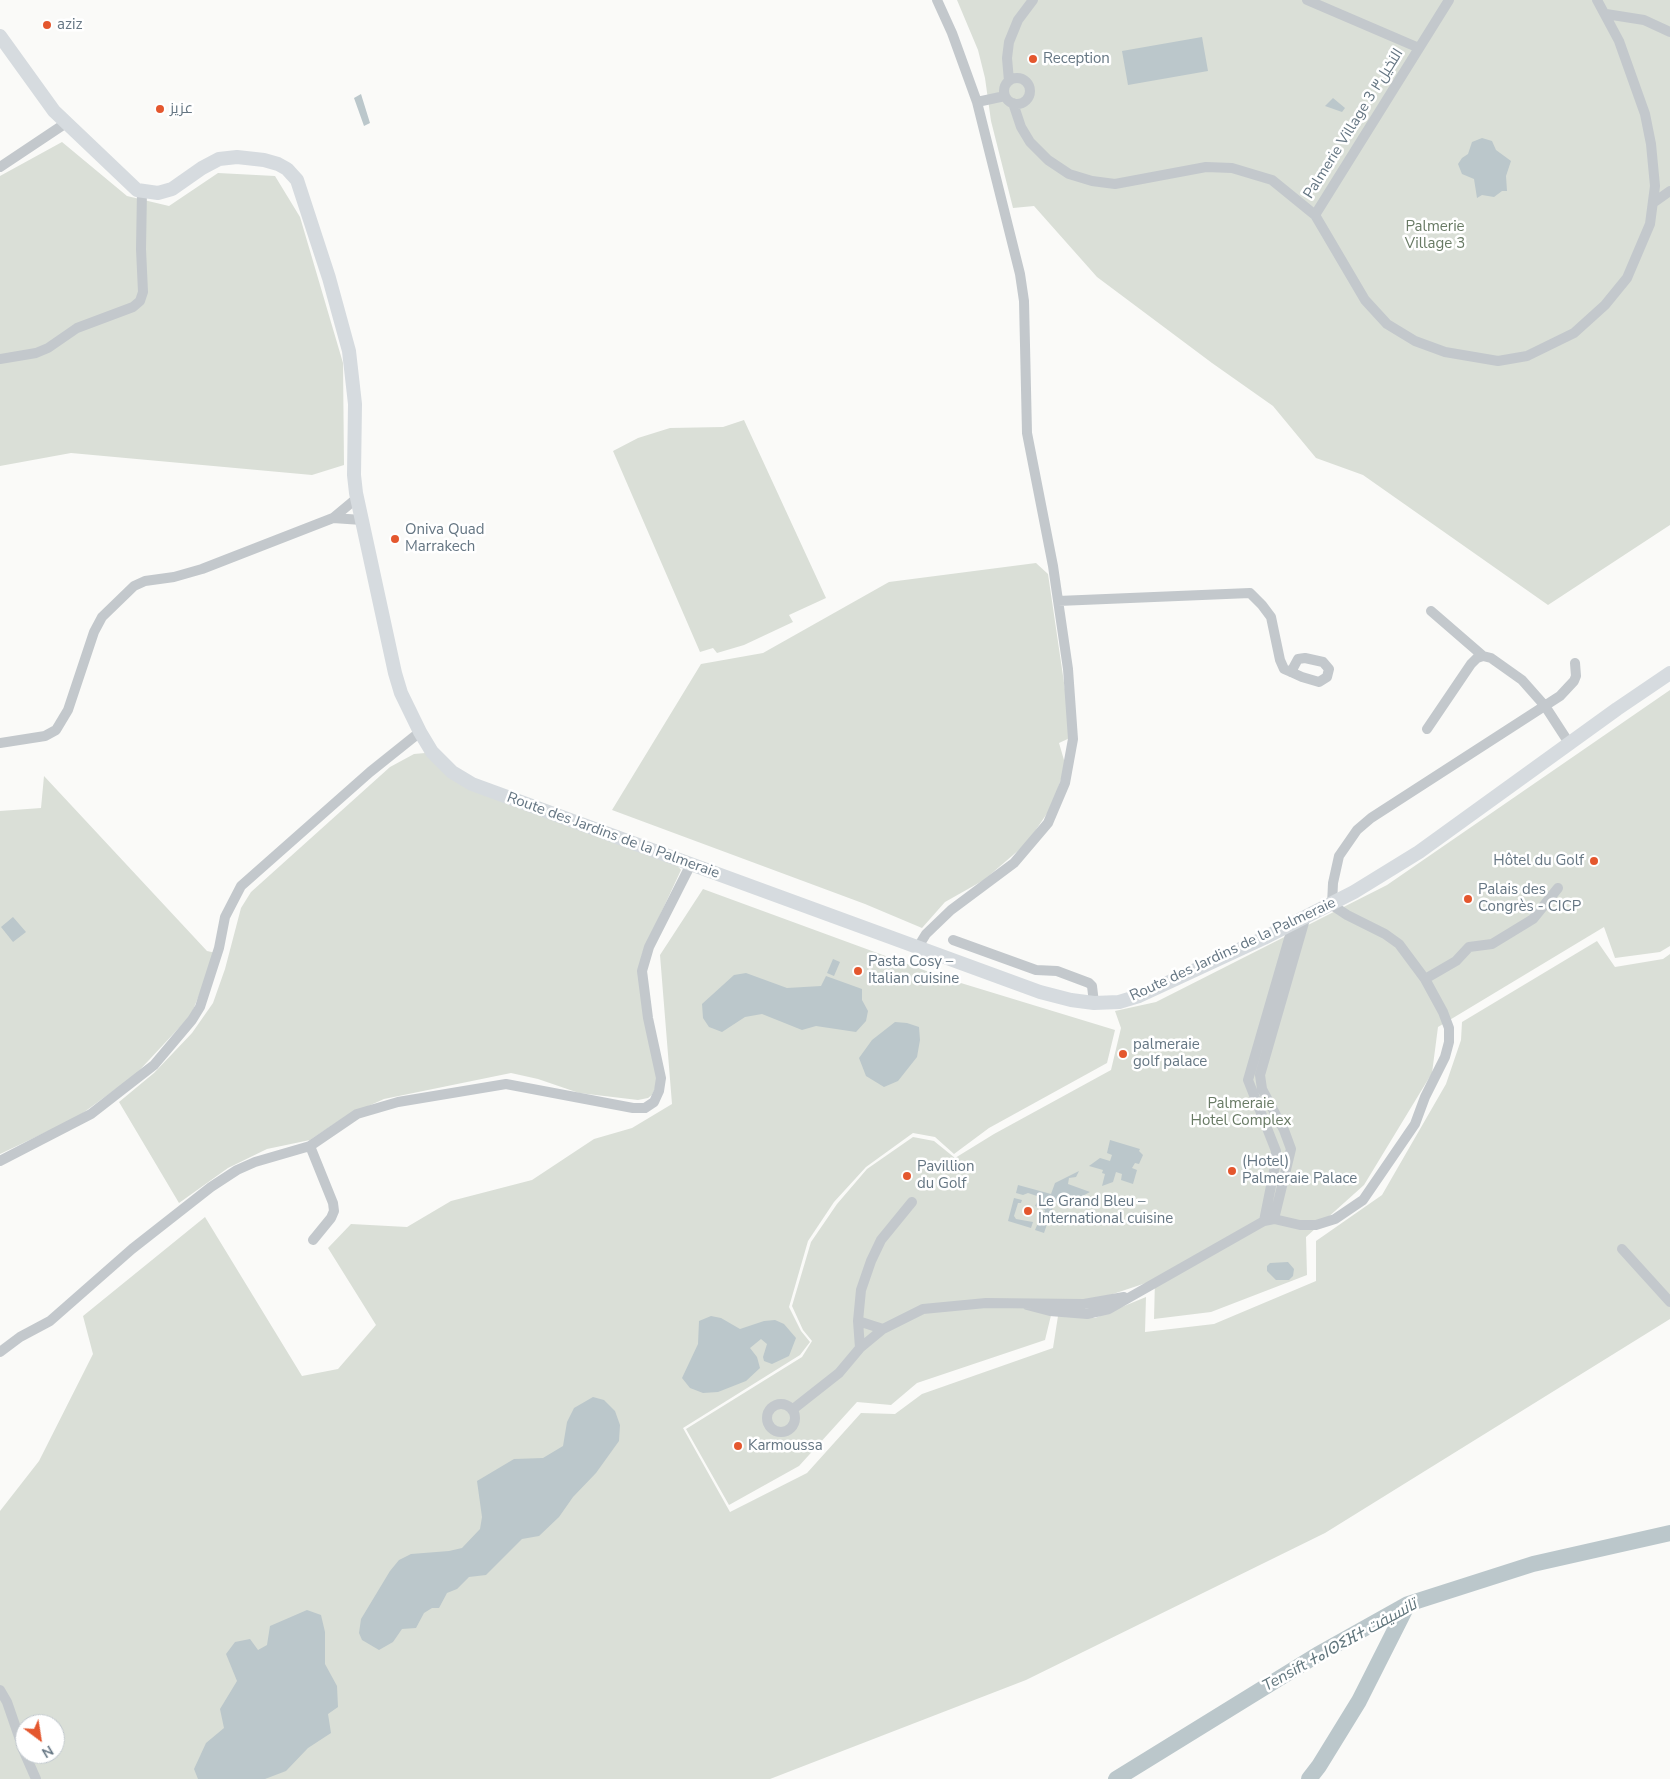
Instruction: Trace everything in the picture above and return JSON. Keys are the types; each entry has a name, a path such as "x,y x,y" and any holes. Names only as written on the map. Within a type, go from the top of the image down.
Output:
{"street":[{"path":"918,947 926,934 952,910 1014,863 1048,823 1065,783 1073,739 1068,670 1058,601 1027,433 1024,301 1020,274 976,102 952,33 937,0"},
{"path":"1009,81 1007,58 1009,42 1018,20 1033,0"},
{"name":"Palmerie Village 3 النخيل٣","path":"1306,0 1419,48"},
{"name":"Palmerie Village 3 النخيل٣","path":"1315,215 1450,0"},
{"name":"Palmerie Village 3 النخيل٣","path":"1014,103 1014,113 1030,142 1048,160 1069,174 1092,181 1115,184 1206,167 1232,168 1272,180 1315,215 1365,300 1388,324 1415,341 1445,352 1498,361 1536,353 1574,333 1605,305 1627,278 1650,224 1655,186 1651,144 1645,114 1619,41 1597,0"},
{"path":"1606,14 1644,20 1670,32"},
{"path":"0,36 40,94 66,123 125,180 142,191 141,249 143,292 140,301 133,307 77,328 48,348 36,353 0,359"},
{"path":"976,102 1005,96 1014,103 1019,104 1028,99 1030,88 1024,80 1014,78 1006,85 1005,96"},
{"path":"0,167 66,123"},
{"name":"Route des Jardins de la Palmeraie","path":"142,191 158,193 172,189 202,168 219,159 237,157 264,160 278,164 287,168 297,180 330,278 349,351 355,404 354,475 357,498 395,673 401,693 420,732 432,752 452,772 472,784 1040,992 1071,1000 1094,1003 1118,1002 1139,996 1299,922 1332,905 1426,847 1569,743 1670,674"},
{"path":"1653,203 1670,191"},
{"path":"0,743 45,736 56,730 68,710 94,632 102,617 134,586 146,581 174,577 202,569 333,518 357,498"},
{"path":"333,518 362,520"},
{"path":"1058,601 1250,593 1271,617 1280,660 1284,669 1291,672"},
{"path":"1431,611 1483,656 1491,658 1522,680 1545,706 1569,743"},
{"path":"1427,729 1471,664 1476,658 1483,656"},
{"path":"792,1410 839,1373 860,1348 883,1329 923,1309 976,1304 1096,1303 1137,1293 1269,1220 1300,1225 1316,1225 1335,1219 1352,1210 1373,1188 1407,1137 1446,1057 1449,1028 1444,1012 1425,979 1399,944 1385,934 1346,915 1332,905 1333,883 1338,856 1356,830 1371,818 1560,696 1574,681 1576,676 1575,663"},
{"path":"0,1161 85,1117 154,1065 192,1020 200,1007 219,948 225,918 241,886 363,779 420,732"},
{"path":"0,1352 20,1337 50,1321 132,1249 210,1187 237,1170 255,1162 310,1146 357,1114 373,1108 497,1085 517,1086 633,1108 645,1108 654,1102 659,1091 661,1078 642,971 649,947 691,864"},
{"path":"1425,979 1456,961 1469,947 1492,944 1533,918 1558,888"},
{"path":"1269,1220 1291,1149 1284,1130 1260,1082 1270,1026 1299,922"},
{"path":"953,940 1036,970 1057,971 1089,983 1092,986 1094,1003"},
{"path":"1269,1220 1276,1151 1248,1080 1270,1026"},
{"path":"310,1146 333,1203 334,1211 331,1218 313,1240"},
{"path":"860,1348 858,1321 861,1290 871,1261 881,1240 896,1219 912,1202"},
{"path":"1622,1250 1670,1302"},
{"path":"858,1321 883,1329"},
{"path":"0,1690 7,1702 15,1725"},
{"path":"29,1764 36,1779"}],"green space":[{"name":"Palmerie Village 3","path":"957,0 1670,0 1670,525 1548,605 1363,475 1316,458 1273,406 1097,277 1034,206 1013,208 991,121 985,78 978,50"},
{"path":"62,142 127,196 169,206 218,173 275,176 300,217 343,363 344,465 312,475 71,453 0,466 0,176"},
{"path":"744,420 826,598 789,615 793,622 744,645 717,653 713,648 700,652 613,451 638,438 670,428 723,427"},
{"path":"1036,563 1048,574 1072,737 1059,743 1064,760 1064,770 1052,806 1027,843 984,880 945,902 922,928 865,904 612,810 701,664 763,653 889,582"},
{"name":"Palmeraie Hotel Complex","path":"1670,690 1670,946 1660,952 1615,958 1604,927 1438,1027 1432,1073 1364,1185 1306,1237 1307,1275 1211,1312 1154,1319 1155,1280 1092,1301 1054,1303 1045,1340 917,1383 891,1405 857,1402 799,1466 729,1505 686,1429 802,1357 812,1341 803,1330 792,1306 811,1242 837,1204 867,1169 913,1137 934,1141 955,1158 994,1134 1111,1070 1121,1028 1115,1011 1156,1002 1387,885"},
{"path":"425,753 435,763 677,865 681,870 642,954 640,969 656,1069 656,1086 652,1095 638,1100 579,1093 538,1079 511,1073 384,1099 346,1116 310,1140 267,1149 228,1168 179,1203 119,1102 154,1073 192,1033 213,1003 225,969 241,908 251,892 390,767 414,754"},
{"path":"44,776 207,951 216,953 191,1015 135,1075 76,1118 0,1154 0,811 41,808"},
{"path":"703,889 951,980 1115,1030 1107,1063 989,1128 954,1154 935,1137 913,1133 866,1167 834,1202 808,1241 789,1307 801,1331 810,1342 800,1355 683,1428 730,1512 807,1473 861,1413 895,1414 922,1394 1053,1348 1058,1316 1095,1318 1146,1297 1145,1332 1214,1324 1316,1281 1316,1241 1382,1195 1446,1084 1461,1040 1462,1022 1597,941 1615,967 1663,959 1670,954 1670,1319 1325,1533 1026,1680 770,1779 0,1779 0,1511 39,1461 93,1354 83,1316 205,1217 302,1376 338,1369 376,1325 328,1248 351,1224 407,1227 451,1201 532,1180 594,1139 632,1128 672,1104 660,955"}],"shaded area":[{"path":"1202,37 1208,71 1128,85 1122,51"},
{"path":"361,94 370,123 364,126 354,98"},
{"path":"1333,98 1345,108 1342,112 1325,106"},
{"path":"1482,138 1492,141 1496,150 1511,161 1506,176 1507,191 1502,191 1494,197 1482,195 1477,198 1474,179 1462,174 1458,164 1468,154 1472,142"},
{"path":"13,917 26,932 13,942 1,927"},
{"path":"833,959 840,962 834,976 827,973"},
{"path":"746,973 787,988 821,986 826,976 862,989 862,1000 868,1011 866,1021 856,1032 816,1026 802,1030 762,1014 745,1017 722,1032 709,1027 703,1018 702,1004 734,975"},
{"path":"895,1022 919,1027 920,1040 917,1057 898,1081 884,1087 866,1076 859,1058 872,1040"},
{"path":"1110,1140 1140,1149 1139,1151 1143,1155 1139,1164 1135,1163 1132,1168 1137,1170 1133,1184 1121,1180 1122,1174 1116,1172 1113,1182 1102,1186 1105,1174 1102,1173 1103,1170 1089,1166 1100,1158 1110,1161 1112,1155 1107,1153"},
{"path":"1079,1171 1076,1177 1069,1178 1068,1184 1090,1192 1067,1204 1055,1201 1044,1233 1035,1230 1038,1223 1041,1224 1045,1210 1035,1206 1040,1197 1028,1193 1023,1195 1016,1193 1018,1185 1051,1194 1055,1183"},
{"path":"1014,1198 1022,1200 1021,1203 1018,1203 1014,1216 1016,1219 1033,1222 1031,1228 1008,1221"},
{"path":"1288,1262 1294,1269 1293,1276 1289,1280 1276,1280 1267,1271 1267,1266 1270,1263"},
{"path":"711,1316 721,1318 740,1329 764,1321 775,1320 784,1324 796,1338 789,1356 772,1364 764,1361 763,1357 767,1344 761,1339 750,1348 757,1357 760,1368 746,1381 718,1392 703,1393 690,1388 682,1378 698,1344 699,1321"},
{"path":"593,1397 604,1400 615,1411 620,1425 619,1441 596,1473 573,1497 559,1517 539,1536 522,1539 486,1575 469,1577 457,1589 447,1593 439,1608 432,1608 424,1613 416,1628 402,1629 393,1642 379,1650 362,1640 359,1633 361,1619 390,1571 399,1560 411,1554 462,1548 480,1529 482,1517 477,1481 514,1459 543,1458 563,1446 567,1422 574,1408"},
{"path":"307,1610 321,1615 325,1632 325,1664 337,1686 338,1707 328,1714 331,1733 308,1748 286,1771 265,1779 198,1779 194,1769 206,1743 224,1728 220,1709 237,1681 226,1654 235,1642 250,1639 258,1650 267,1645 270,1626"}],"waterway":[{"name":"Tensift ⵜⴰⵏⵙⵉⴼⵜ تانسيفت","path":"1116,1779 1317,1655 1408,1604 1533,1564 1670,1533"},
{"path":"1309,1779 1359,1701 1408,1604"}],"place":[{"name":"aziz","path":"47,25"},
{"name":"Reception","path":"1033,59"},
{"name":"عزيز","path":"160,109"},
{"name":"Oniva Quad Marrakech","path":"395,539"},
{"name":"Hôtel du Golf","path":"1594,861"},
{"name":"Palais des Congrès - CICP","path":"1468,899"},
{"name":"Pasta Cosy – Italian cuisine","path":"858,971"},
{"name":"palmeraie golf palace","path":"1123,1054"},
{"name":"(Hotel) Palmeraie Palace","path":"1232,1171"},
{"name":"Pavillion du Golf","path":"907,1176"},
{"name":"Le Grand Bleu – International cuisine","path":"1028,1211"},
{"name":"Karmoussa","path":"738,1446"}]}
